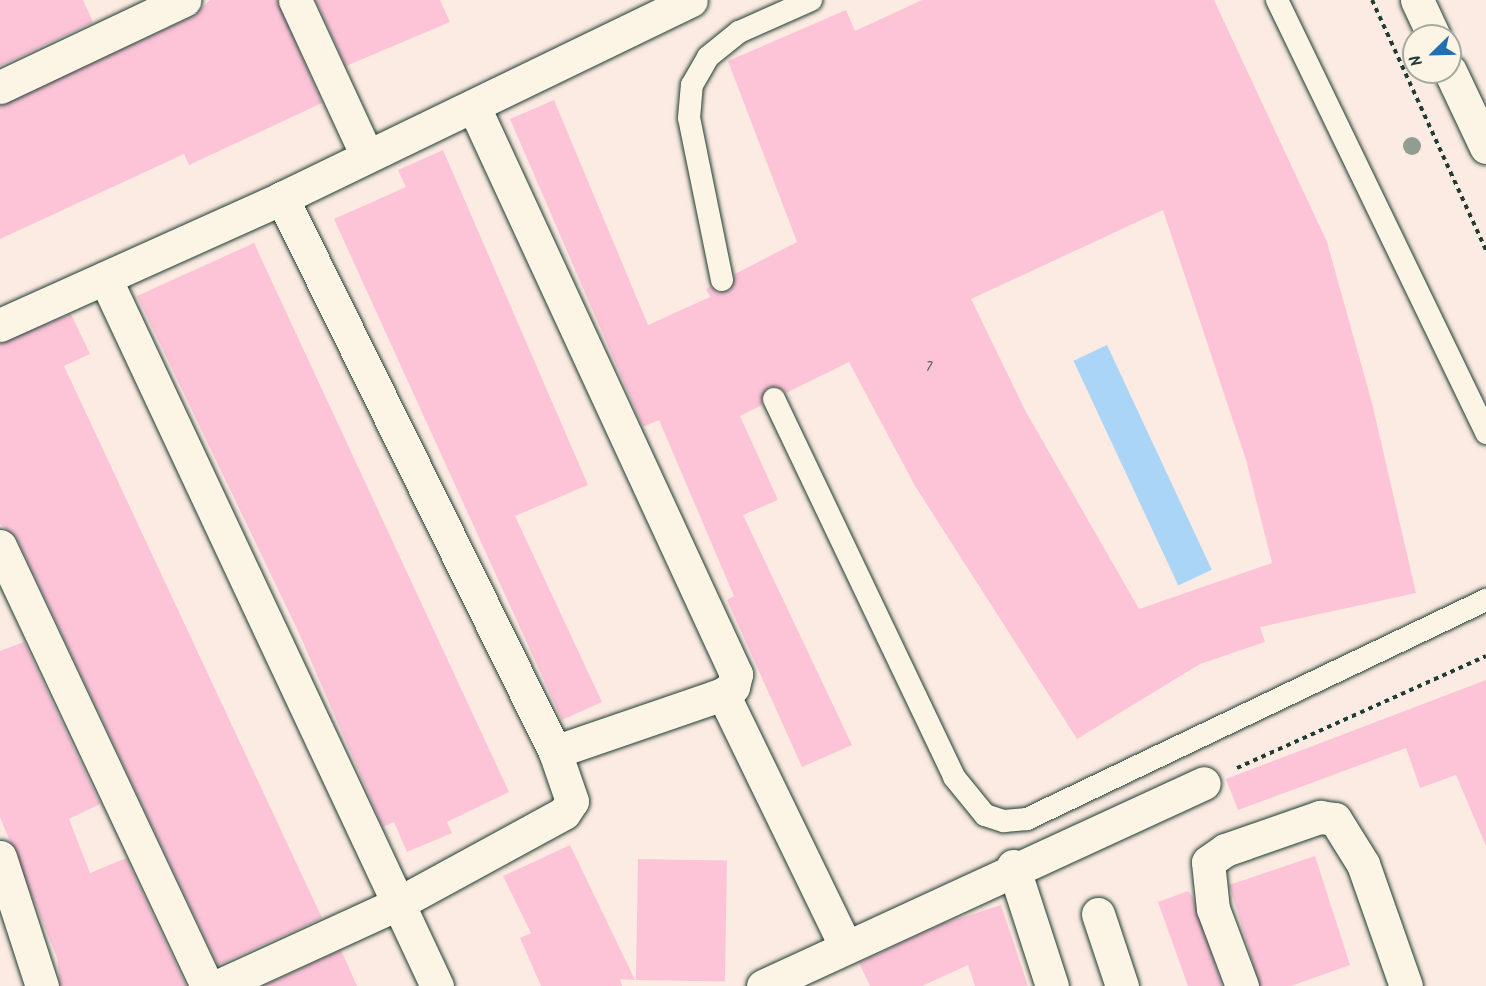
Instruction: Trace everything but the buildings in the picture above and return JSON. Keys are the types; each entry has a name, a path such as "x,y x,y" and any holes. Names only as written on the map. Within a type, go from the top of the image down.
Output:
{"street":[{"path":"0,87 184,0"},
{"path":"295,0 367,156"},
{"path":"0,325 282,198 691,0"},
{"path":"1417,0 1428,24"},
{"path":"1456,84 1486,147"},
{"path":"474,107 731,662 736,681 723,694 555,753"},
{"path":"218,986 399,903 570,808 573,794 555,753 282,198"},
{"path":"105,278 437,986"},
{"path":"0,546 207,986"},
{"path":"723,694 846,946"},
{"path":"763,986 1013,867 1204,783"},
{"path":"1242,986 1213,909 1208,862 1225,850 1320,817 1335,819 1363,864 1406,986"},
{"path":"0,857 42,986"},
{"path":"1013,867 1052,986"},
{"path":"1098,914 1122,986"}],"lane":[{"path":"722,280 689,118 692,85 708,57 739,32 811,0"},
{"path":"1277,0 1486,433"},
{"path":"774,399 954,777 985,815 1004,821 1027,819 1486,600"}],"path":[{"path":"1372,0 1486,250"},
{"path":"1204,783 1486,656"}],"water":[{"path":"1107,345 1212,570 1178,585 1073,361"}]}
